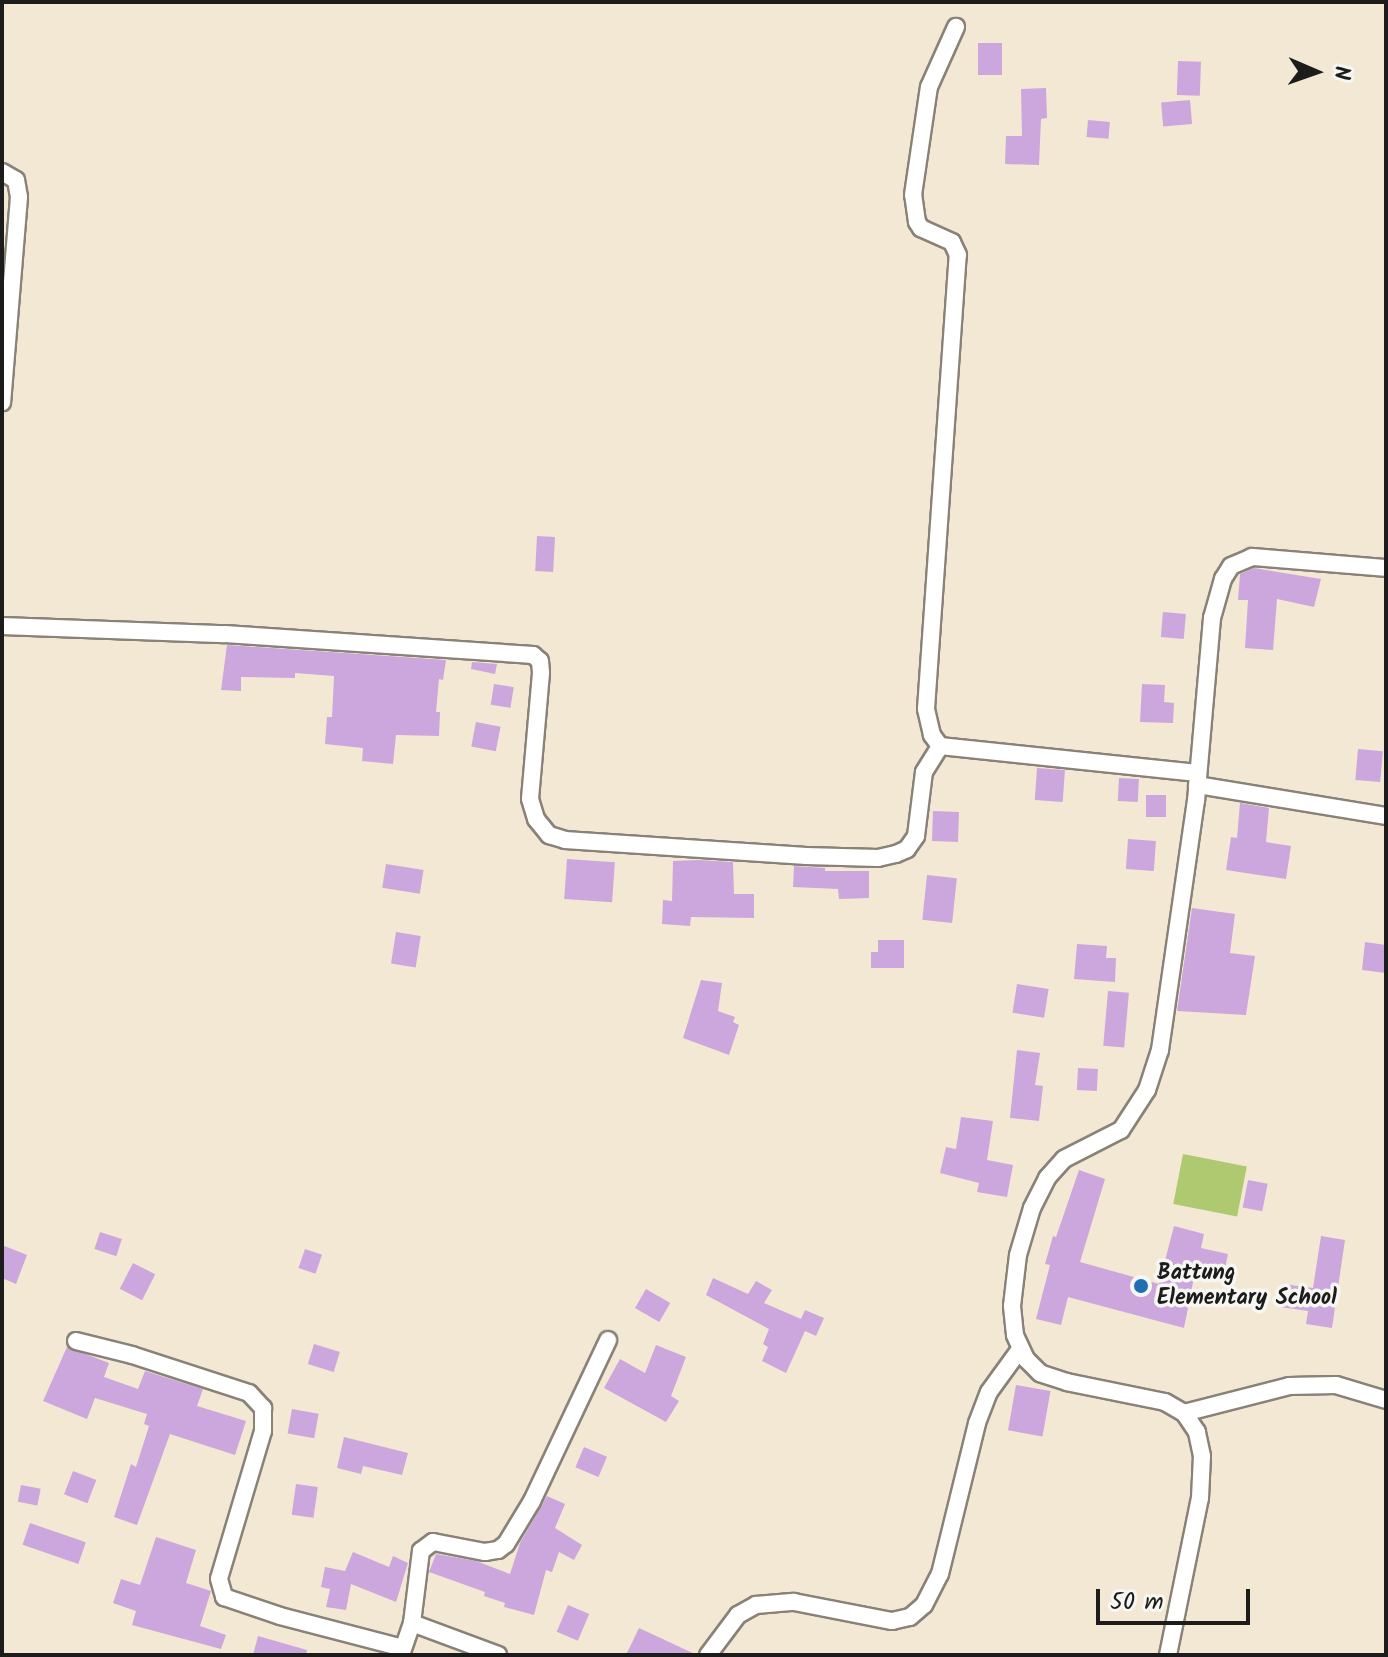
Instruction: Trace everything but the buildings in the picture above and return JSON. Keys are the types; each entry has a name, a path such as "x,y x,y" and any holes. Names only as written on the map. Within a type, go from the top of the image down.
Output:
{"street":[{"path":"956,27 929,87 913,195 917,222 921,228 952,242 958,255 926,709 932,735 940,746 1198,779 1386,816"},
{"path":"2,172 16,180 19,197 2,402"},
{"path":"1168,1655 1200,1498 1202,1456 1197,1432 1184,1413 1165,1402 1067,1382 1040,1373 1015,1335 1012,1306 1018,1255 1032,1208 1047,1178 1064,1159 1121,1130 1147,1090 1160,1050 1198,779 1216,596 1231,566 1252,557 1386,568"},
{"path":"2,626 225,634 533,655 540,661 541,673 530,799 536,819 549,835 565,840 806,856 878,858 896,854 907,849 916,836 924,772 940,746"},
{"path":"76,1341 132,1355 249,1393 263,1408 263,1431 219,1579 224,1597 402,1651 412,1623 421,1551 433,1542 485,1552 498,1550 506,1544 532,1501 608,1340"},
{"path":"708,1655 738,1615 756,1605 794,1602 892,1621 910,1617 924,1605 940,1574 977,1423 989,1392 1021,1348"},
{"path":"1184,1413 1289,1386 1336,1385 1386,1400"},
{"path":"412,1623 498,1655"}],"green space":[{"path":"1183,1154 1247,1166 1237,1216 1173,1204"}],"place":[{"name":"Battung Elementary School","path":"1141,1286"}]}
